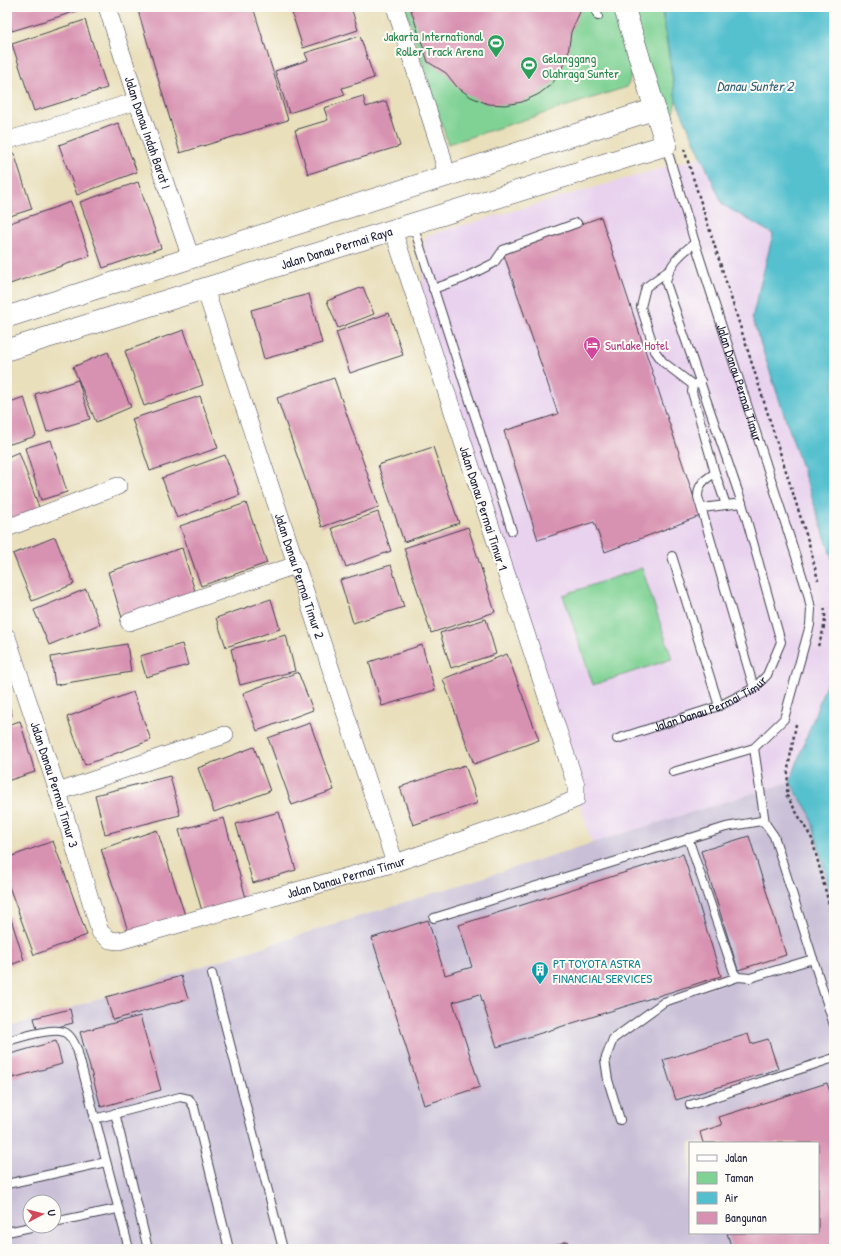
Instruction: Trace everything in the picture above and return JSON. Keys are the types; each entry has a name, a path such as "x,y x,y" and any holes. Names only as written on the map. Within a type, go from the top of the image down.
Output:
{"street":[{"name":"Jalan Danau Indah Barat I","path":"107,7 137,101 191,258"},
{"path":"395,7 440,148 447,176"},
{"name":"Jalan Danau Permai Timur","path":"624,7 666,145"},
{"path":"7,139 12,139 137,101"},
{"path":"7,317 655,109"},
{"name":"Jalan Danau Permai Raya","path":"7,350 666,145"},
{"name":"Jalan Danau Permai Timur 1","path":"393,230 576,785"},
{"name":"Jalan Danau Permai Timur 2","path":"205,289 395,863"},
{"path":"7,528 118,486"},
{"path":"129,622 296,565"},
{"name":"Jalan Danau Permai Timur 3","path":"7,637 58,792 100,932"},
{"path":"58,792 225,735"},
{"name":"Jalan Danau Permai Timur","path":"100,932 110,940 119,941 395,863 569,803 576,799 576,785"}],"lane":[{"path":"594,7 598,16"},
{"name":"Jalan Danau Permai Timur","path":"666,145 694,243 808,594 811,609 810,625 784,719 754,748"},
{"path":"433,289 464,278 494,263 503,250 577,223"},
{"path":"413,224 512,532"},
{"path":"693,385 663,362 655,351 641,307 646,287 668,271 681,254 694,243"},
{"path":"668,271 666,283 742,503 702,508"},
{"path":"693,385 701,381"},
{"path":"693,385 692,392 715,473 726,505"},
{"path":"715,473 703,481 698,488 698,497 754,688"},
{"name":"Jalan Danau Permai Timur","path":"617,739 718,706 754,688 766,675 781,642 742,503"},
{"path":"672,556 718,706"},
{"path":"674,772 754,748 766,823 774,836 834,1025"},
{"path":"434,918 726,827 754,821 766,823"},
{"path":"688,838 734,973 738,977"},
{"path":"620,1120 608,1080 605,1060 614,1039 664,1002 738,977 750,978 813,959"},
{"path":"212,974 283,1249"},
{"path":"7,1041 53,1031 64,1032 78,1049 94,1119 128,1249"},
{"path":"690,1106 834,1058"},
{"path":"94,1119 180,1096 189,1099 194,1107 229,1249"},
{"path":"115,1113 148,1249"},
{"path":"7,1184 106,1162"},
{"path":"62,1220 117,1209"},
{"path":"7,1232 22,1229"}],"shaded area":[{"path":"701,157 723,205 773,234 752,318 834,564 834,663 790,782 592,843 421,312 425,236"},
{"path":"790,782 810,814 834,904 834,1249 7,1249 7,1028"}],"green space":[{"name":"Gelanggang Olahraga Sunter","path":"405,7 612,7 632,73 627,87 448,144"},
{"path":"624,7 661,7 676,100 666,145"},
{"path":"642,568 672,659 593,685 563,595"}],"water":[{"name":"Danau Sunter 2","path":"662,7 834,7 834,564 752,318 773,234 723,205 676,100"},
{"path":"834,663 834,904 810,814 790,782"}],"building":[{"path":"7,7 76,7 77,11 12,31 7,14"},
{"path":"137,7 253,7 288,120 180,153"},
{"path":"290,7 351,7 358,30 303,48"},
{"name":"Jakarta International Roller Track Arena","path":"410,7 578,7 580,12 571,32 568,54 561,70 552,84 539,94 522,102 505,105 488,104 471,97 457,87 446,73 428,62"},
{"path":"85,20 107,88 34,111 12,44"},
{"path":"360,36 374,78 342,88 345,95 289,113 275,71 308,60 305,53"},
{"path":"363,96 366,107 386,101 400,146 308,174 295,130 328,120 324,108"},
{"path":"118,123 137,172 77,195 59,145"},
{"path":"14,153 32,209 7,217 7,156"},
{"path":"138,182 161,248 103,268 80,202"},
{"path":"71,202 90,256 7,285 7,224"},
{"path":"601,217 700,516 605,552 594,522 538,540 504,431 558,414 503,252"},
{"path":"363,287 374,314 338,328 327,301"},
{"path":"309,294 322,343 264,359 251,310"},
{"path":"389,313 403,355 350,373 336,332"},
{"path":"184,330 203,385 144,406 125,351"},
{"path":"108,352 131,407 96,422 73,367"},
{"path":"334,378 379,507 322,527 277,398"},
{"path":"78,380 90,419 47,432 35,394"},
{"path":"200,396 218,448 150,471 132,419"},
{"path":"24,397 36,436 7,445 7,403"},
{"path":"51,440 67,492 41,500 25,448"},
{"path":"433,447 459,523 404,542 378,465"},
{"path":"19,452 40,510 8,522 7,457"},
{"path":"225,455 240,495 177,518 162,478"},
{"path":"246,503 267,563 201,586 180,526"},
{"path":"378,512 391,551 346,567 332,528"},
{"path":"468,527 495,612 431,633 404,548"},
{"path":"55,537 74,584 32,601 13,554"},
{"path":"182,548 197,598 123,621 108,572"},
{"path":"391,565 404,607 353,623 340,580"},
{"path":"86,589 100,624 49,645 34,610"},
{"path":"271,599 280,629 226,647 216,618"},
{"path":"486,619 496,654 451,668 440,633"},
{"path":"286,635 295,671 240,685 231,649"},
{"path":"127,644 131,672 55,685 51,657"},
{"path":"182,644 188,665 146,677 140,656"},
{"path":"422,645 435,690 382,706 369,662"},
{"path":"507,654 539,740 474,764 443,679"},
{"path":"298,672 313,710 257,731 243,693"},
{"path":"133,692 151,740 85,765 67,717"},
{"path":"7,699 12,715 7,716"},
{"path":"20,721 35,772 7,781 7,725"},
{"path":"310,723 334,790 292,805 268,738"},
{"path":"254,747 270,791 214,812 198,768"},
{"path":"465,765 478,803 413,825 400,787"},
{"path":"170,776 180,815 105,834 95,795"},
{"path":"279,812 296,870 253,883 236,824"},
{"path":"224,818 246,898 202,911 179,830"},
{"path":"157,830 185,915 129,934 101,849"},
{"path":"749,836 786,955 738,970 701,851"},
{"path":"53,841 87,935 34,955 7,881 7,858"},
{"name":"PT TOYOTA ASTRA FINANCIAL SERVICES","path":"683,854 721,976 497,1047 480,994 453,1002 480,1087 424,1105 372,938 428,920 445,975 472,967 459,925"},
{"path":"10,916 24,960 7,966 7,917"},
{"path":"181,976 188,999 113,1020 106,997"},
{"path":"70,1009 73,1023 38,1032 34,1018"},
{"path":"140,1016 161,1090 101,1107 80,1032"},
{"path":"748,1034 751,1044 768,1039 778,1069 676,1100 663,1060"},
{"path":"56,1041 62,1064 13,1078 7,1055"},
{"path":"827,1083 834,1104 834,1249 732,1249 727,1234 819,1234 819,1142 703,1142 700,1132 722,1125 719,1117"},
{"path":"568,1241 571,1249 543,1249"}],"place":[{"name":"Jakarta International Roller Track Arena","path":"496,58"},
{"name":"Gelanggang Olahraga Sunter","path":"529,80"},
{"name":"Sunlake Hotel","path":"592,360"},
{"name":"PT TOYOTA ASTRA FINANCIAL SERVICES","path":"540,985"}]}
